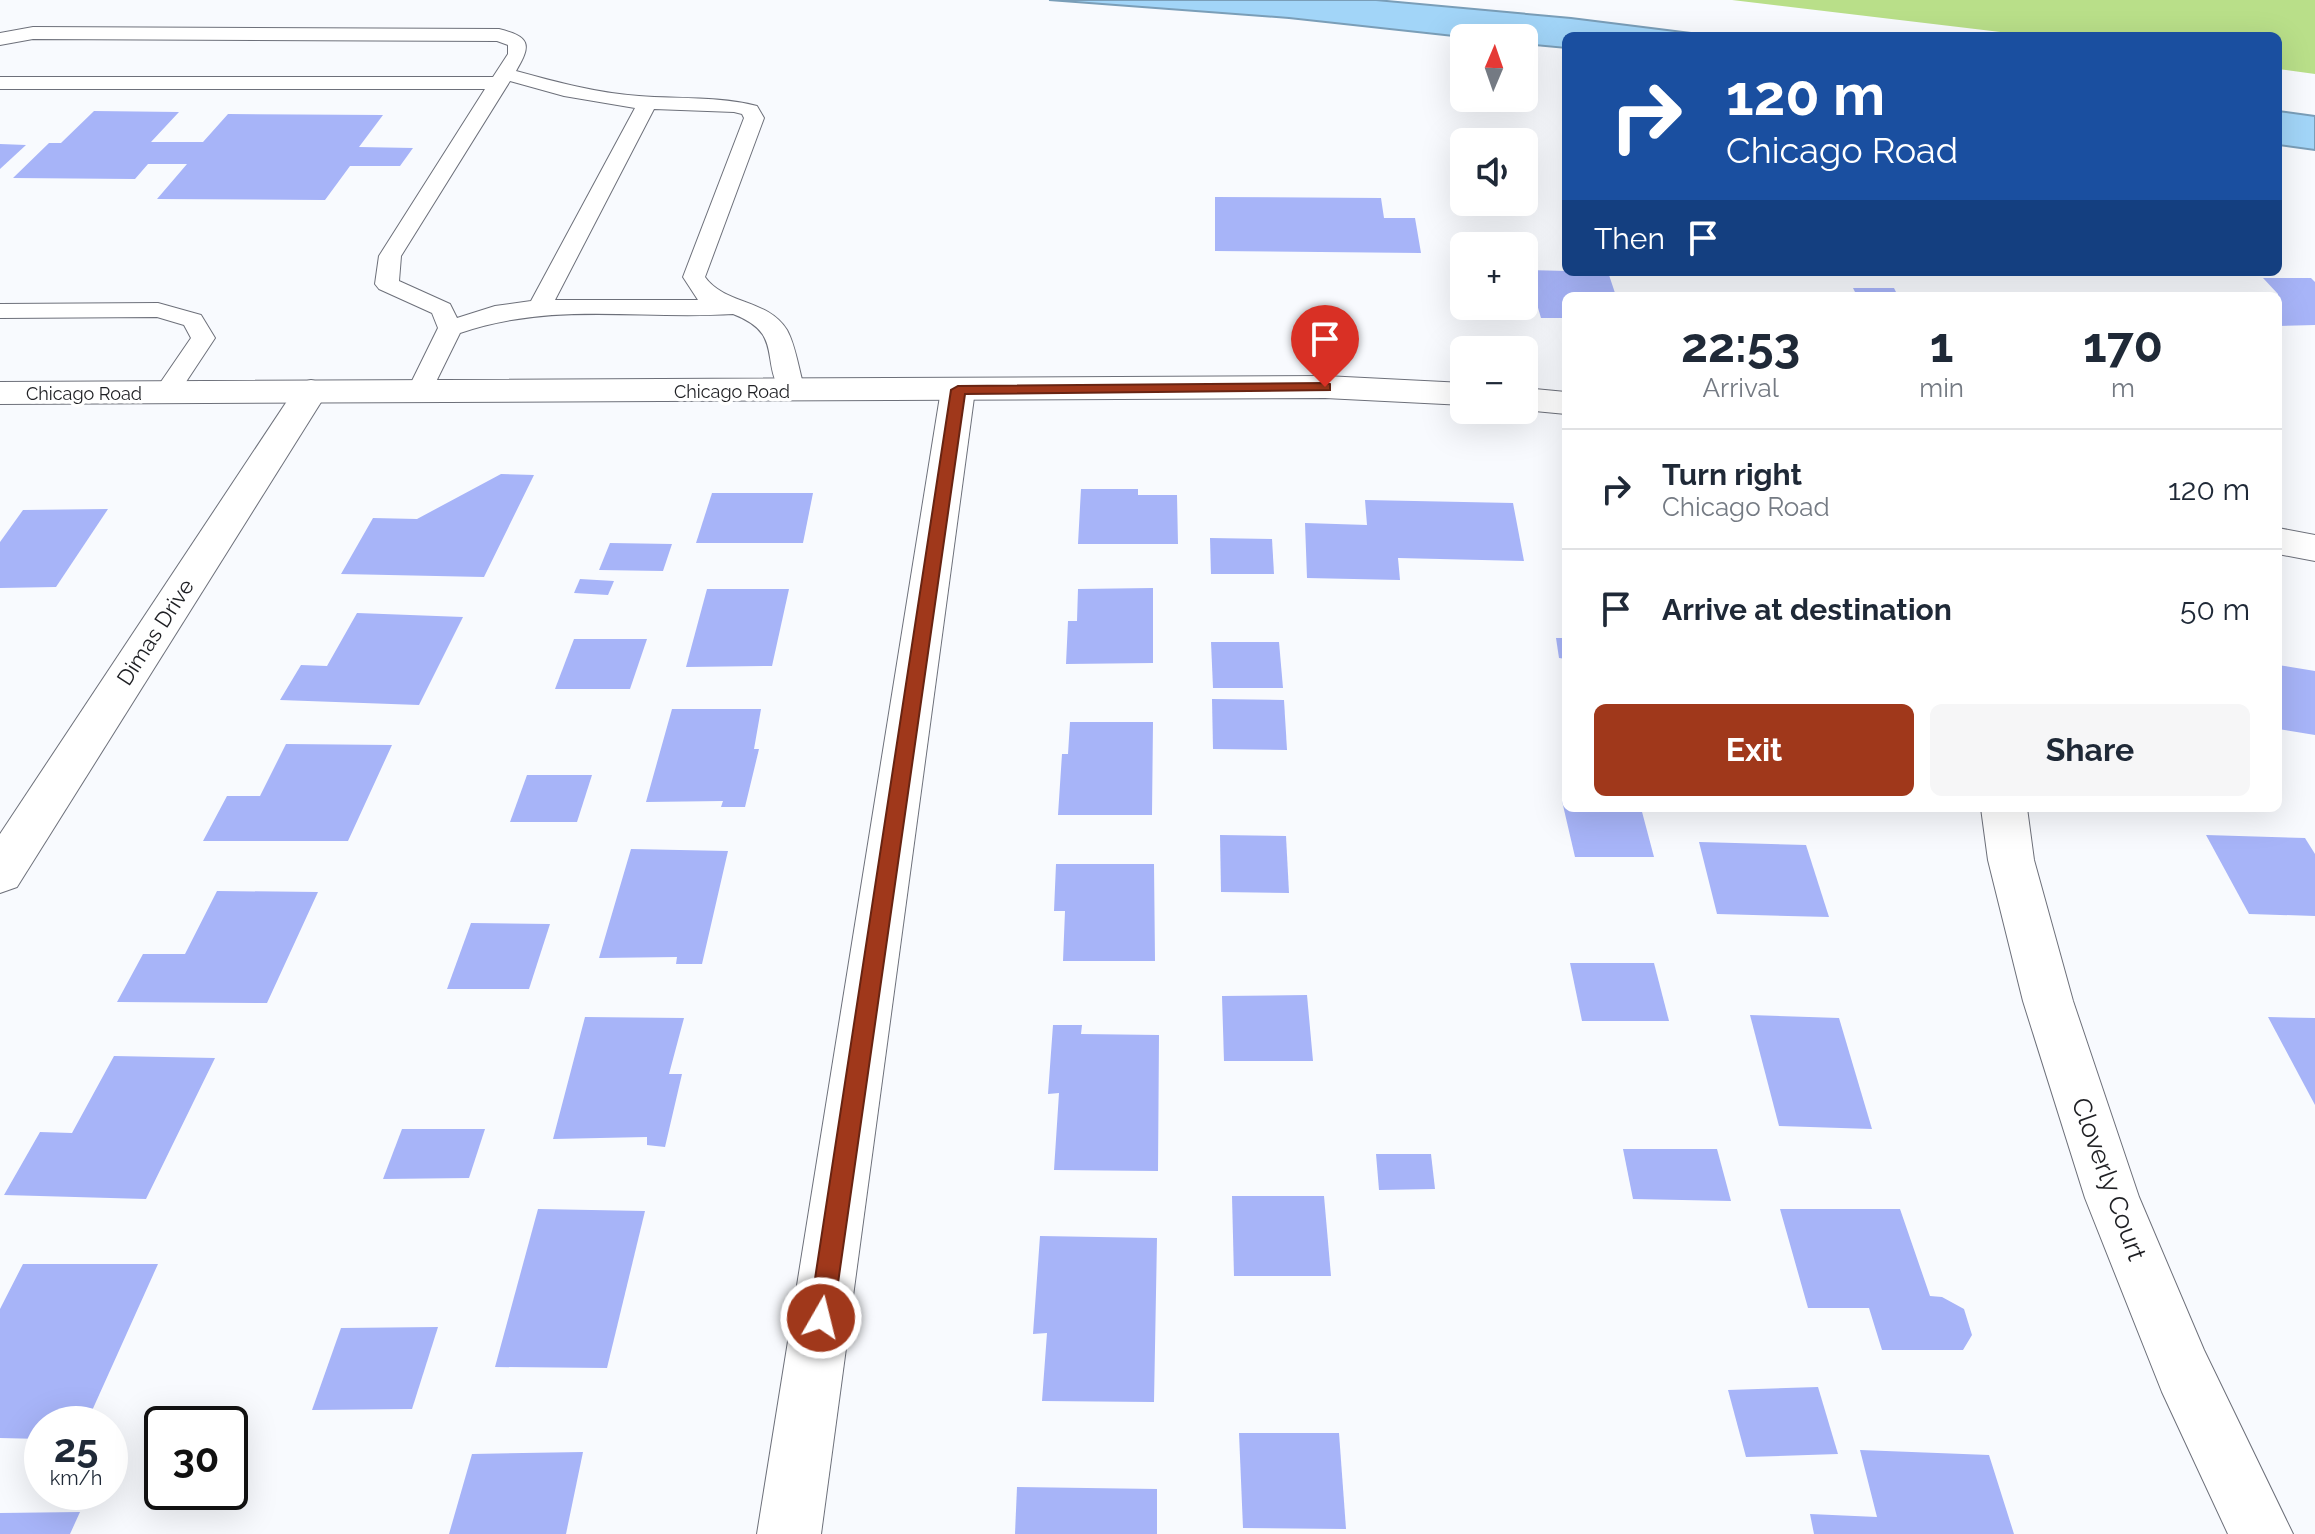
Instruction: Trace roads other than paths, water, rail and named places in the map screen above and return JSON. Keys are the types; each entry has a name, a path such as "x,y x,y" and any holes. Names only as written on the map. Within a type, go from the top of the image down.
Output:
{"street":[{"name":"Chicago Road","path":"0,393 1325,387 1450,393"},
{"path":"789,1534 958,390"},
{"name":"Dimas Drive","path":"0,873 311,391"},
{"path":"1538,400 1562,403"},
{"path":"2282,542 2315,548"},
{"name":"Cloverly Court","path":"2005,812 2011,860 2048,1001 2112,1198 2183,1371 2261,1534"}],"lane":[{"path":"0,39 33,33 499,35 517,42 517,54 390,256 387,284 442,309 450,328"},
{"path":"0,83 502,79 647,103 734,106 750,110 754,118 694,277 706,295 760,316 776,332 792,390"},
{"path":"540,307 647,103"},
{"path":"420,391 450,328 495,313 540,307 733,307"},
{"path":"0,311 158,310 193,320 203,338 167,392"}],"water":[{"path":"1049,0 1376,0 1683,32 1562,32 1562,48 1538,45 1538,24 1450,24 1450,36 1289,18"},
{"path":"2282,112 2315,116 2315,150 2282,146"}]}
